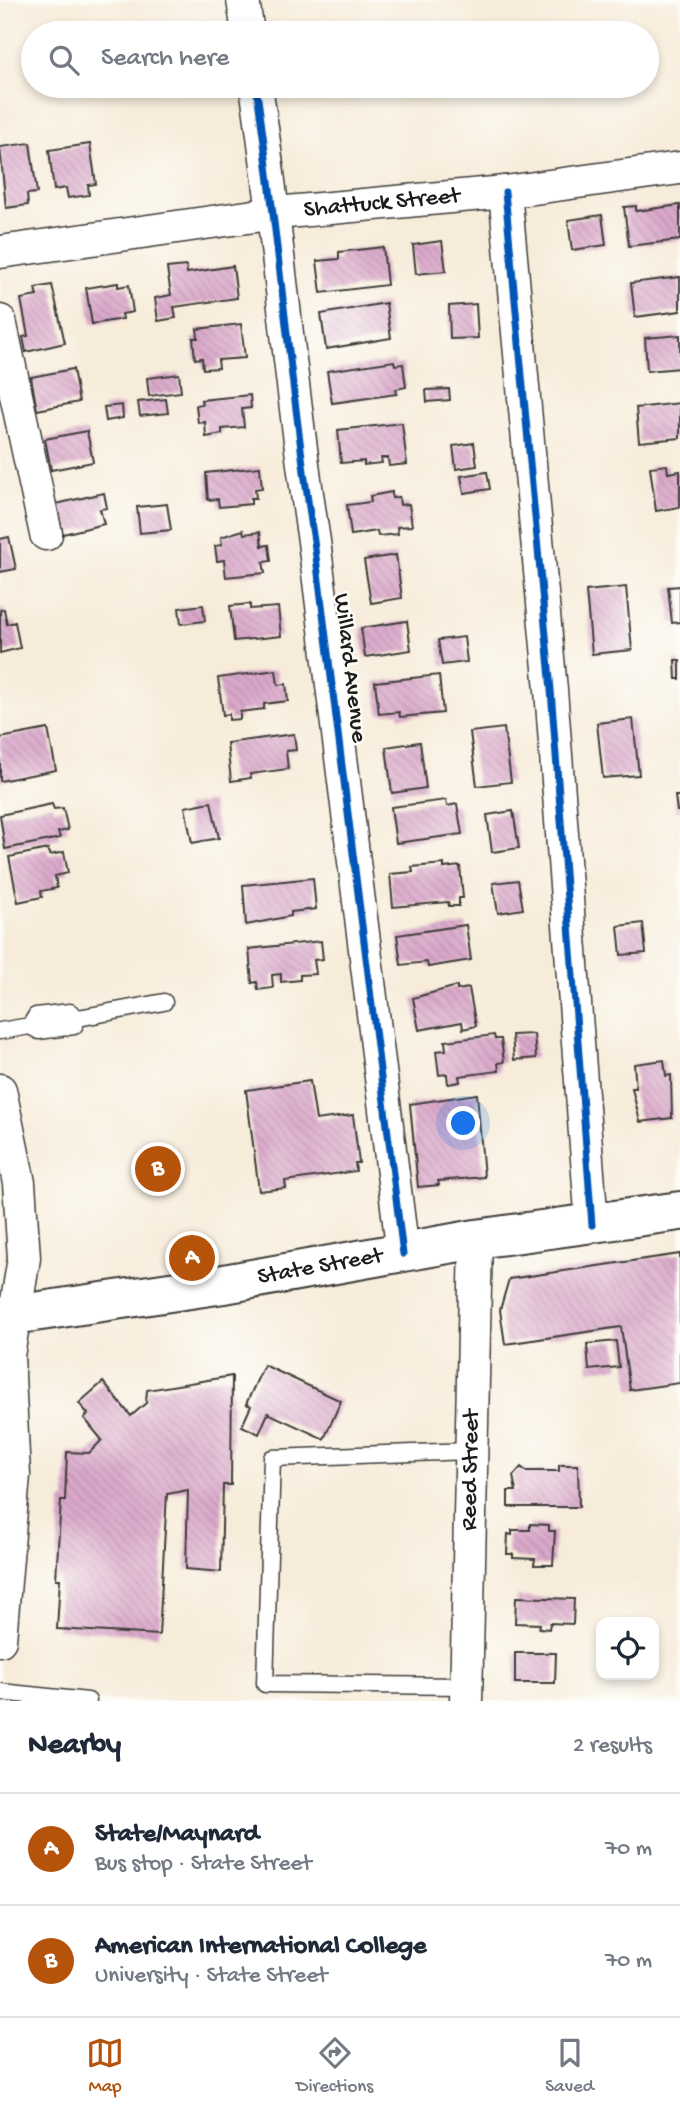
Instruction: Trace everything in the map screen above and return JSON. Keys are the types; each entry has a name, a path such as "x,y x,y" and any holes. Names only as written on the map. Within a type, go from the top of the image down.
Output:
{"main road":[{"name":"State Street","path":"8,1316 403,1254 476,1239 680,1211"}],"street":[{"path":"243,0 246,21"},
{"name":"Willard Avenue","path":"258,98 276,213 296,429 314,541 403,1254"},
{"name":"Shattuck Street","path":"0,252 276,213 505,192 680,168"},
{"path":"505,192 551,690 592,1225"},
{"path":"0,321 46,534"},
{"path":"0,1090 19,1182 24,1258 8,1316 14,1475 0,1640"},
{"name":"Reed Street","path":"466,1694 476,1239"}],"lane":[{"path":"0,1031 30,1026 39,1031 74,1026 78,1017 164,1002"},
{"path":"466,1694 265,1684 272,1458 471,1451"},
{"path":"0,1692 88,1701"}],"building":[{"path":"30,143 37,193 27,194 28,205 6,208 0,147"},
{"path":"90,144 96,184 88,185 89,195 68,198 66,188 54,190 49,150"},
{"path":"680,205 680,240 629,246 624,207 636,206 636,211"},
{"path":"602,215 606,245 572,250 568,220"},
{"path":"442,241 446,271 416,274 413,245"},
{"path":"383,247 387,285 321,293 317,261 339,259 339,252"},
{"path":"186,266 187,273 233,266 237,298 174,307 176,318 158,321 155,298 171,295 167,268"},
{"path":"680,277 680,311 635,317 631,283"},
{"path":"118,283 118,287 129,285 133,312 122,314 123,319 92,324 86,288"},
{"path":"52,285 65,343 26,352 23,337 28,336 21,299 37,296 35,288"},
{"path":"386,303 391,338 326,349 321,314"},
{"path":"476,304 478,338 450,339 449,306"},
{"path":"241,324 245,358 218,360 219,368 203,369 202,358 195,359 193,338 198,338 197,329"},
{"path":"680,335 680,368 647,371 645,338"},
{"path":"394,361 395,365 403,364 406,387 396,389 397,394 332,403 327,371"},
{"path":"73,369 79,402 37,410 31,377"},
{"path":"179,374 181,392 149,396 147,378"},
{"path":"449,389 450,400 427,402 426,390"},
{"path":"250,395 251,408 242,409 244,427 222,429 222,434 206,437 205,422 198,423 196,405 202,404 201,400"},
{"path":"166,399 168,413 140,416 138,402"},
{"path":"680,403 680,438 639,442 636,408"},
{"path":"122,405 123,418 106,421 104,407"},
{"path":"402,423 407,464 389,466 388,458 381,458 382,463 364,465 364,461 341,463 338,430"},
{"path":"87,431 93,462 51,470 45,439"},
{"path":"474,443 477,466 456,469 453,446"},
{"path":"667,465 668,473 680,471 680,507 656,511 650,467"},
{"path":"260,467 262,488 255,489 256,498 251,498 251,504 219,507 218,499 208,500 206,473"},
{"path":"487,472 490,489 464,493 461,476"},
{"path":"392,492 392,498 399,497 400,505 409,504 412,526 397,527 398,534 378,536 377,531 351,535 347,505 371,502 370,496"},
{"path":"104,493 107,508 100,509 104,524 63,534 56,504"},
{"path":"167,504 171,530 140,533 137,507"},
{"path":"243,530 244,534 260,532 262,546 269,545 271,561 263,562 265,573 226,577 224,560 217,561 215,546 222,545 221,537"},
{"path":"9,537 16,569 0,572 0,539"},
{"path":"396,555 402,598 371,603 364,560"},
{"path":"680,586 680,622 672,623 668,587"},
{"path":"626,587 632,650 592,654 586,591"},
{"path":"250,604 250,609 278,607 281,636 234,641 230,606"},
{"path":"203,605 205,621 181,624 179,608"},
{"path":"4,609 7,624 15,622 20,648 0,653 0,610"},
{"path":"407,621 411,650 365,657 361,628"},
{"path":"464,637 467,662 442,665 438,640"},
{"path":"675,660 680,660 680,679 676,679"},
{"path":"276,670 278,685 286,684 288,701 264,704 264,709 240,712 240,719 229,720 229,714 223,715 218,678"},
{"path":"439,675 443,713 400,717 399,712 379,714 375,682"},
{"path":"633,719 639,775 603,778 597,723"},
{"path":"504,728 511,782 477,786 470,732"},
{"path":"48,729 56,770 0,781 0,738"},
{"path":"294,734 296,750 286,751 288,769 250,774 251,778 231,781 227,743"},
{"path":"420,742 426,788 392,793 386,747"},
{"path":"675,796 680,796 680,811 677,811"},
{"path":"446,800 447,806 457,804 462,834 396,843 391,807"},
{"path":"211,802 219,838 192,843 185,807"},
{"path":"52,804 54,809 63,808 68,830 58,832 60,838 5,849 0,815"},
{"path":"513,811 519,848 492,852 487,815"},
{"path":"48,849 50,855 64,852 68,873 55,876 57,888 41,891 42,897 18,902 9,857"},
{"path":"444,864 444,868 460,866 463,898 459,898 459,906 449,906 448,902 393,907 390,874 413,872 412,867"},
{"path":"313,878 316,909 291,912 291,916 246,925 243,885"},
{"path":"518,880 523,909 498,913 493,883"},
{"path":"643,923 646,953 621,955 618,926"},
{"path":"466,925 471,960 428,967 427,962 401,965 397,935"},
{"path":"321,941 323,959 314,960 316,974 300,975 300,980 281,982 281,974 272,975 273,988 258,990 257,982 252,983 249,949"},
{"path":"457,986 457,990 469,988 476,1026 463,1029 462,1022 419,1030 413,998"},
{"path":"534,1034 536,1058 514,1060 512,1035"},
{"path":"494,1035 495,1039 501,1039 504,1062 498,1063 499,1071 459,1076 460,1082 448,1084 447,1074 439,1075 436,1051 446,1050 445,1041"},
{"path":"664,1060 666,1076 671,1075 672,1118 640,1122 632,1088 636,1088 634,1064"},
{"path":"310,1081 316,1120 353,1115 359,1163 355,1163 356,1171 285,1181 286,1188 259,1191 246,1090"},
{"path":"477,1094 484,1177 438,1181 439,1185 418,1187 410,1104"},
{"path":"680,1254 680,1383 630,1390 621,1327 505,1344 500,1310 509,1279"},
{"path":"616,1341 619,1367 589,1370 587,1344"},
{"path":"264,1365 341,1401 324,1439 268,1413 259,1434 242,1426 251,1406 246,1404"},
{"path":"232,1376 231,1485 223,1485 221,1572 186,1569 188,1490 167,1494 159,1635 57,1629 60,1579 56,1579 61,1500 65,1500 67,1452 89,1453 102,1440 84,1418 88,1414 79,1403 103,1382 131,1416 146,1403 147,1390"},
{"path":"559,1465 578,1465 579,1507 508,1507 508,1491 516,1491 513,1476 521,1467 526,1471 559,1471"},
{"path":"530,1524 549,1525 549,1531 555,1531 553,1565 534,1565 535,1559 513,1558 513,1554 507,1554 508,1534 512,1535 512,1530 530,1530"},
{"path":"516,1597 574,1599 573,1624 550,1623 549,1629 539,1628 540,1624 515,1623"},
{"path":"515,1653 556,1653 555,1683 515,1683"}],"cycle path":[{"path":"258,98 403,1254"},
{"path":"505,192 551,690 592,1225"}],"place":[{"name":"American International College","path":"158,1169"},
{"name":"State/Maynard","path":"192,1258"}]}
